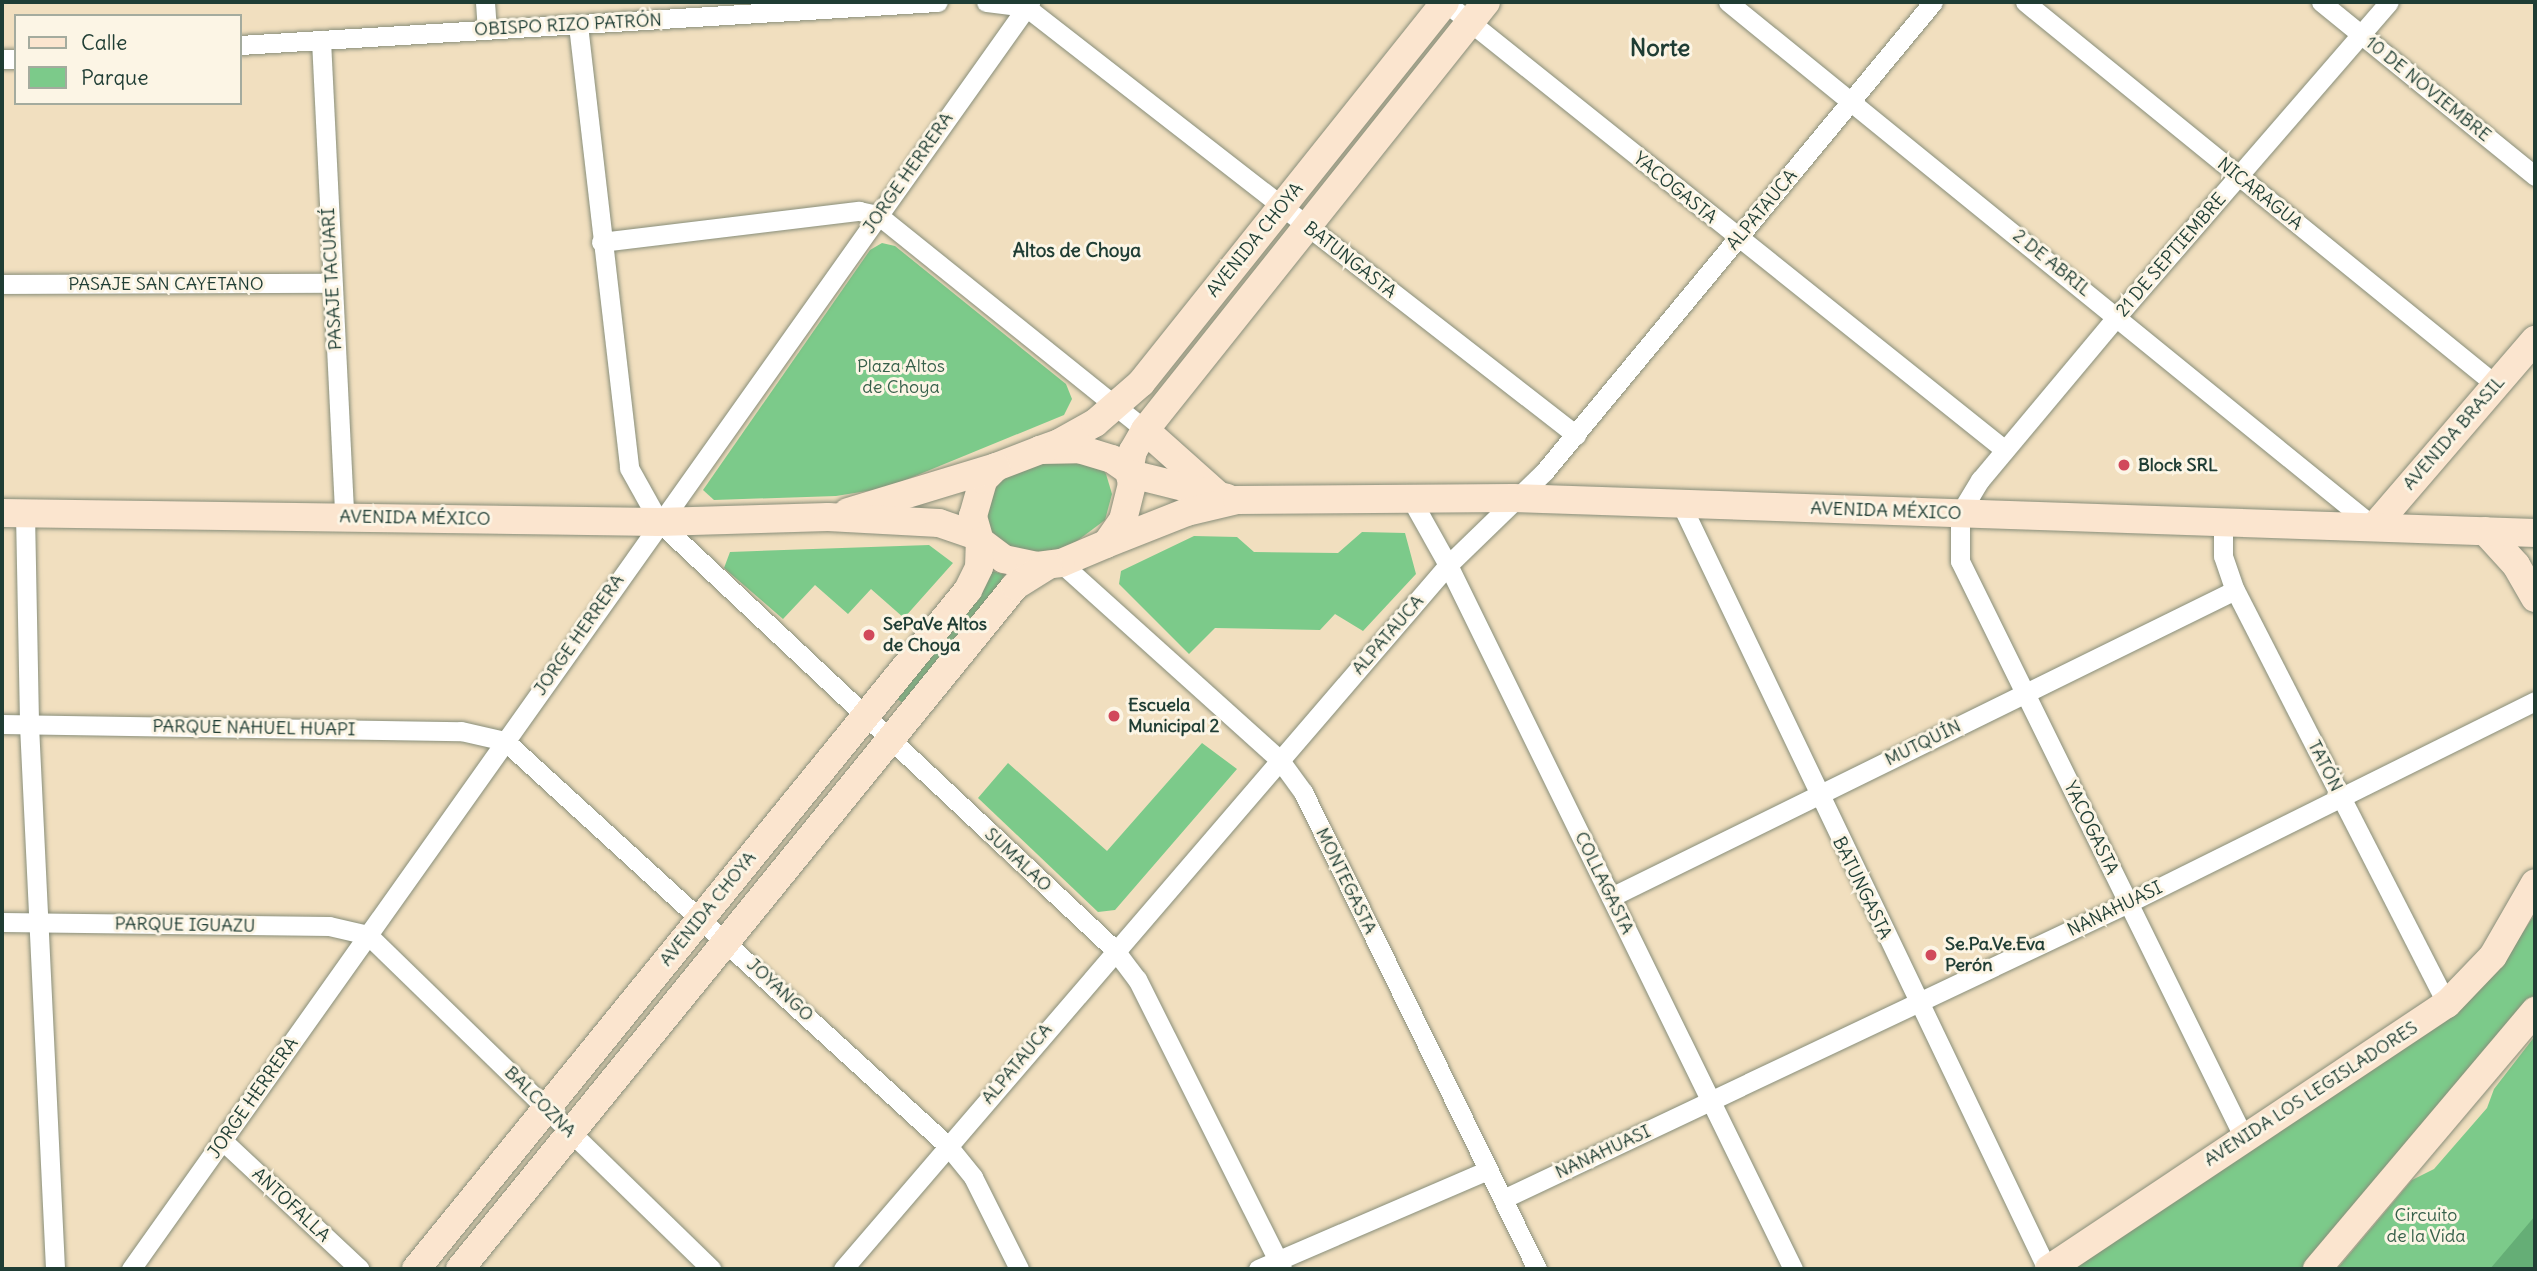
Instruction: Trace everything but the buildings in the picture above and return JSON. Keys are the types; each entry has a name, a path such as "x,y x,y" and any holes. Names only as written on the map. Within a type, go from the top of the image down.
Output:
{"main road":[{"name":"AVENIDA CHOYA","path":"1040,450 1074,436 1116,407 1141,383 1445,2"},
{"name":"AVENIDA CHOYA","path":"1130,472 1133,451 1145,430 1478,11"},
{"name":"AVENIDA BRASIL","path":"2374,527 2534,342"},
{"path":"1145,430 1228,499"},
{"path":"1040,450 1090,451 1130,472 1123,520 1106,544 1054,564 1004,559 978,538 975,498 996,467 1040,450"},
{"name":"AVENIDA MÉXICO","path":"828,517 996,467"},
{"name":"AVENIDA MÉXICO","path":"1130,472 1228,499 1513,498 2535,533"},
{"name":"AVENIDA MÉXICO","path":"1106,544 1228,499"},
{"name":"AVENIDA MÉXICO","path":"13,513 659,522 828,517 939,523 978,538"},
{"path":"2485,531 2516,565 2535,598"},
{"name":"AVENIDA CHOYA","path":"416,1269 968,590 979,567 978,538"},
{"name":"AVENIDA CHOYA","path":"460,1269 1015,586 1054,564"},
{"name":"AVENIDA LOS LEGISLADORES","path":"2048,1269 2447,1004 2493,956 2535,883"},
{"path":"2317,1269 2535,1011"}],"street":[{"path":"485,2 487,30"},
{"name":"OBISPO RIZO PATRÓN","path":"242,45 937,2"},
{"path":"986,2 1028,4"},
{"name":"YACOGASTA","path":"1445,2 1478,11 1738,239 2005,450"},
{"name":"2 DE ABRIL","path":"1728,2 2374,527"},
{"name":"ALPATAUCA","path":"843,1269 1114,948 1448,565 1513,498 1544,472 1576,435 1933,2"},
{"name":"NICARAGUA","path":"2025,2 2496,385"},
{"name":"10 DE NOVIEMBRE","path":"2321,2 2535,176"},
{"name":"21 DE SEPTIEMBRE","path":"1960,513 2005,450 2117,316 2389,2"},
{"name":"BATUNGASTA","path":"1028,4 1306,226 1576,435"},
{"name":"JORGE HERRERA","path":"131,1269 1028,4"},
{"name":"SUMALAO","path":"578,25 629,468 659,522 864,717 1114,948 1138,979 1280,1265"},
{"name":"PASAJE TACUARÍ","path":"321,40 344,517"},
{"path":"601,242 859,211 878,215 1145,430"},
{"name":"PASAJE SAN CAYETANO","path":"2,284 331,283"},
{"name":"COLLAGASTA","path":"1411,499 1448,565 1793,1269"},
{"name":"BATUNGASTA","path":"1681,504 1817,796 2048,1269"},
{"path":"13,513 29,725 55,1269"},
{"name":"YACOGASTA","path":"1960,513 1960,561 2244,1138"},
{"name":"TATÓN","path":"2223,522 2223,556 2235,590 2447,1004"},
{"name":"MONTEGASTA","path":"1054,564 1279,760 1303,792 1537,1269"},
{"name":"MUTQUÍN","path":"1611,897 2235,590"},
{"name":"NANAHUASI","path":"1503,1199 2128,903 2535,701"},
{"name":"PARQUE NAHUEL HUAPI","path":"2,724 461,731 505,741"},
{"name":"JOYANGO","path":"505,741 727,941 948,1146 973,1178 1019,1269"},
{"name":"PARQUE IGUAZU","path":"2,922 329,926 368,935"},
{"name":"BALCOZNA","path":"368,935 712,1269"},
{"name":"ANTOFALLA","path":"223,1141 360,1269"},
{"path":"1258,1269 1280,1265 1488,1170"}],"green space":[{"name":"Plaza Altos de Choya","path":"882,243 895,246 1066,384 1072,399 1064,415 886,488 836,496 714,500 703,490 870,250"},
{"path":"1055,456 1102,468 1112,494 1105,520 1065,550 1039,555 998,544 983,521 986,500 1001,479"},
{"path":"1362,532 1405,533 1416,574 1363,631 1335,614 1320,630 1215,628 1189,654 1119,584 1121,571 1194,536 1237,537 1254,552 1338,553"},
{"path":"929,545 953,563 904,618 871,589 848,614 815,585 783,619 724,568 730,552"},
{"path":"992,571 1010,576 903,703 894,697"},
{"path":"1202,743 1237,769 1115,910 1098,912 978,798 1008,763 1107,851"},
{"path":"2535,914 2535,995 2301,1269 2072,1269 2500,967"},
{"name":"Circuito de la Vida","path":"2535,1036 2535,1269 2337,1269 2412,1180 2434,1169 2487,1108 2494,1089"},
{"path":"2535,1216 2535,1269 2490,1269"}],"place":[{"name":"Block SRL","path":"2124,465"},
{"name":"SePaVe Altos de Choya","path":"869,635"},
{"name":"Escuela Municipal 2","path":"1114,716"},
{"name":"Se.Pa.Ve.Eva Perón","path":"1931,955"}],"district":[{"name":"Norte","path":"1660,48"},
{"name":"Altos de Choya","path":"1077,251"}]}
